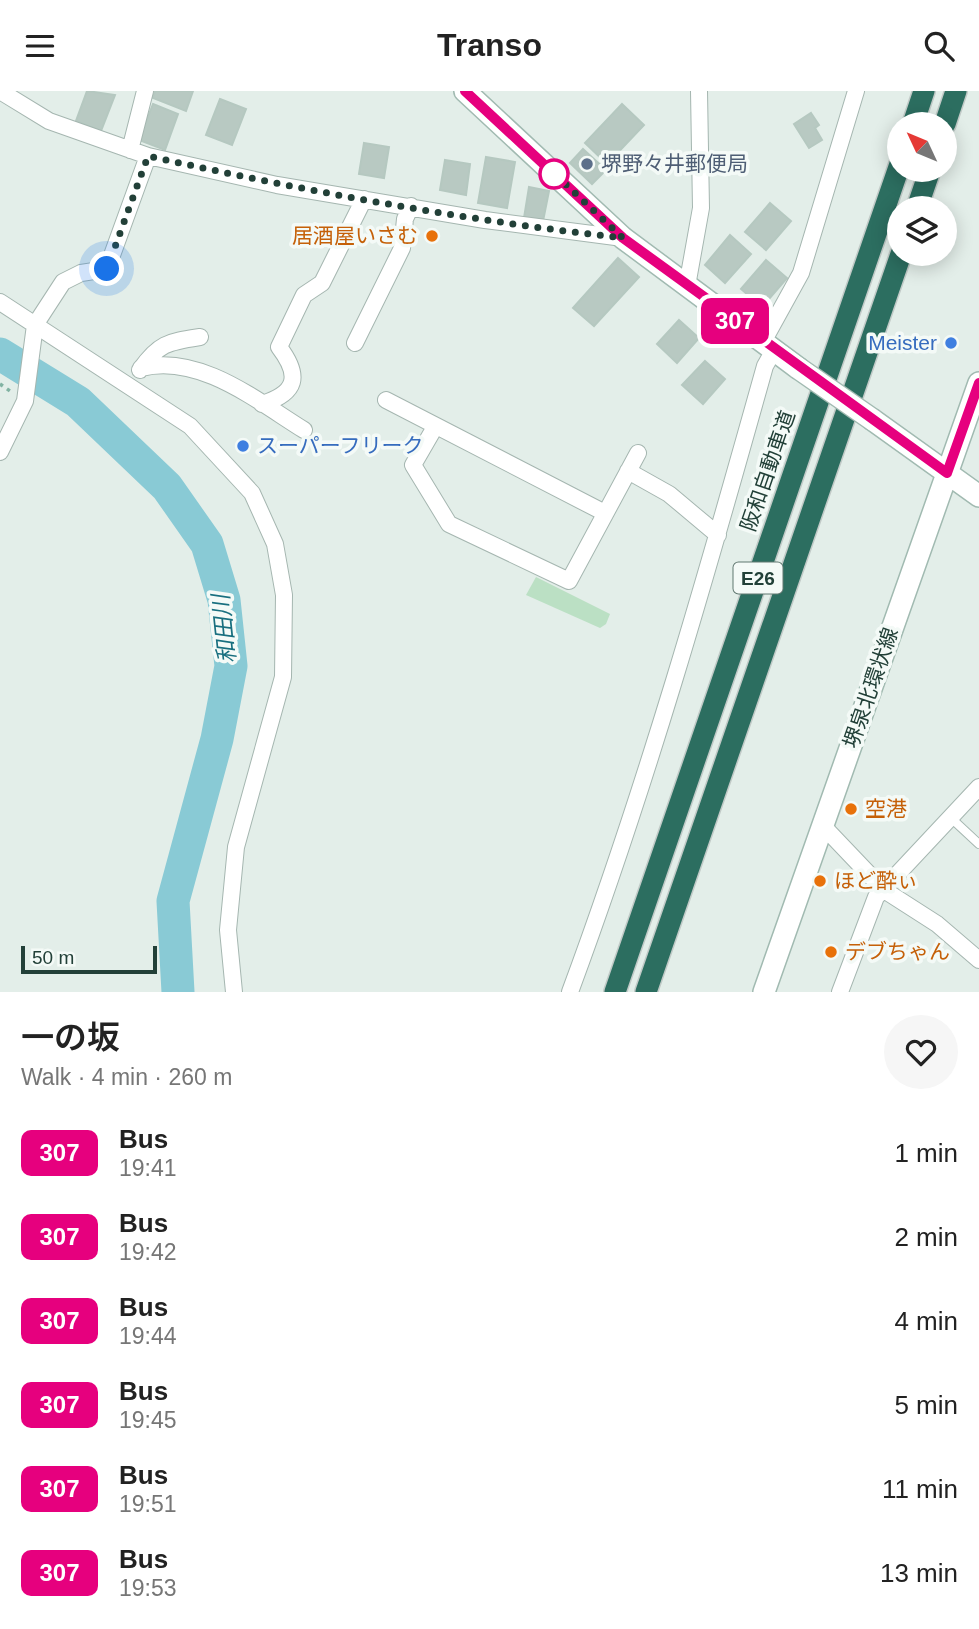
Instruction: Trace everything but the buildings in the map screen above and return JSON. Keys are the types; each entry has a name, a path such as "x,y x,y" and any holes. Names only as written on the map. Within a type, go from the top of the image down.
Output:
{"highway":[{"path":"917,112 925,91"},
{"path":"949,112 956,91"},
{"name":"阪和自動車道","path":"615,992 893,182"},
{"name":"E26","path":"646,992 897,266"}],"main road":[{"path":"465,91 623,238 979,496"},
{"name":"堺泉北環状線","path":"764,992 979,383"}],"street":[{"path":"0,91 49,121 148,156 277,185 485,220 623,238"},
{"path":"130,150 145,91"},
{"path":"687,286 701,208 698,91"},
{"path":"570,992 613,876 718,535 769,346 801,273 856,91"},
{"path":"0,452 25,401 35,325 64,282 81,273 107,269 148,156"},
{"path":"262,404 283,396 289,389 294,375 291,363 279,347 304,295 322,283 365,199"},
{"path":"355,343 402,248 405,219 411,206"},
{"path":"0,302 190,426 252,493 275,544 284,595 283,677 236,847 228,930 234,992"},
{"path":"127,385 152,352 169,341 200,337"},
{"path":"141,368 170,365 223,380 304,430"},
{"path":"386,400 605,513"},
{"path":"435,427 413,465 449,524 569,582 638,453"},
{"path":"628,471 669,494 718,535"},
{"path":"840,992 876,897 979,787"},
{"path":"823,826 884,890 937,924 979,960"}],"lane":[{"path":"951,818 979,844"}],"green space":[{"path":"536,577 610,614 606,624 600,628 526,595"}],"waterway":[{"name":"和田川","path":"0,354 78,402 167,487 207,544 224,600 231,666 217,739 173,901 178,992"}],"bus line":[{"name":"307","path":"465,91 623,238 947,473 979,383"}],"place":[{"name":"堺野々井郵便局","path":"587,164"},
{"name":"居酒屋いさむ","path":"432,236"},
{"name":"Meister","path":"951,343"},
{"name":"スーパーフリーク","path":"243,446"},
{"name":"空港","path":"851,809"},
{"name":"ほど酔ぃ","path":"820,881"},
{"name":"デブちゃん","path":"831,952"}],"route":[{"path":"107,269 148,156 277,185 485,220 623,238 546,166 554,174"}]}
